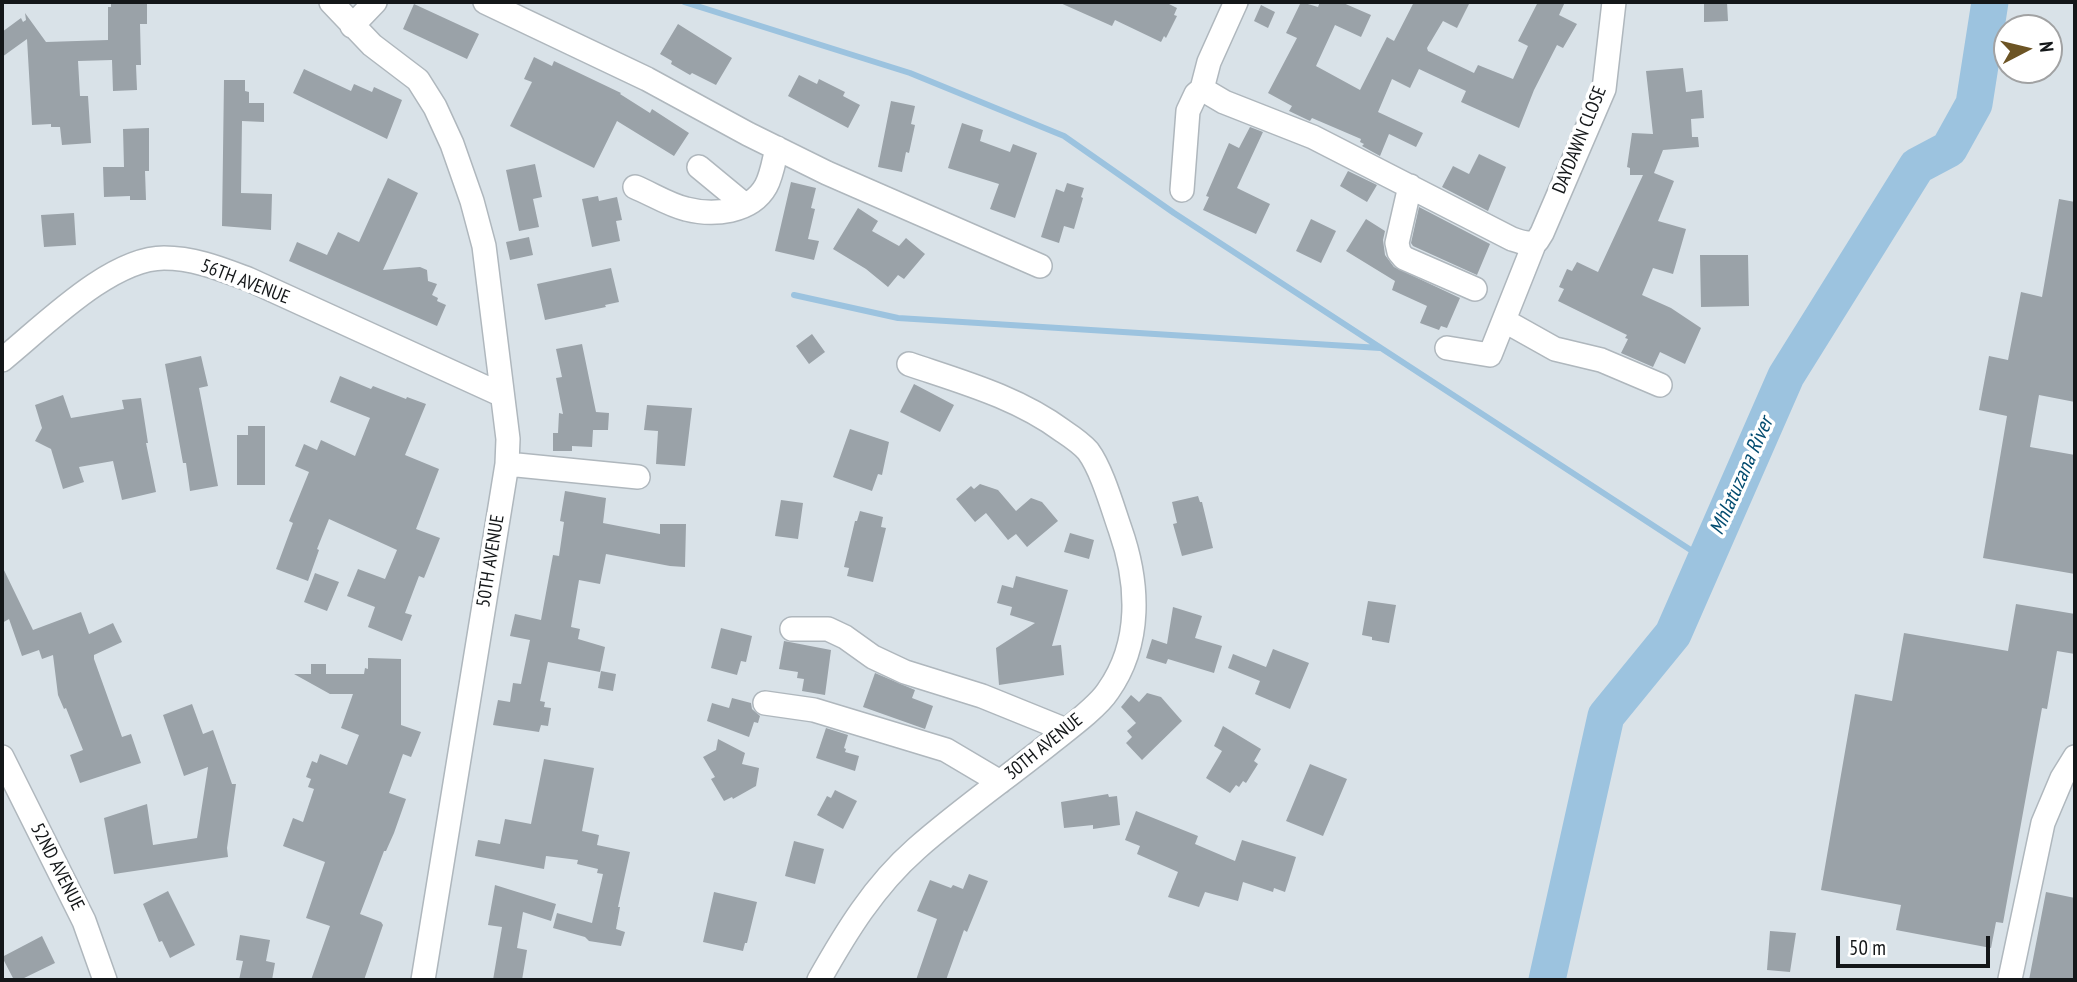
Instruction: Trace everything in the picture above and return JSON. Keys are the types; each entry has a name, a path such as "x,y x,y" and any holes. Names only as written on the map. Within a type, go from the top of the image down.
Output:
{"street":[{"name":"50TH AVENUE","path":"331,2 372,45 418,80 435,107 452,144 484,246 508,439 508,464 423,980"},
{"path":"352,26 375,2"},
{"path":"485,2 647,79 827,173 1040,266"},
{"path":"1182,190 1188,111 1196,94 1202,89 1209,62 1236,2"},
{"name":"DAYDAWN CLOSE","path":"1447,348 1490,355 1604,89 1614,2"},
{"path":"1202,89 1224,102 1313,137 1512,239 1523,243 1538,238"},
{"path":"635,187 685,209 729,211 746,205 766,185 777,148"},
{"path":"699,167 746,205"},
{"path":"1410,186 1397,243 1399,252 1404,258 1475,289"},
{"name":"56TH AVENUE","path":"2,360 102,279 134,263 162,258 208,265 248,279 502,395"},
{"path":"1505,321 1555,349 1601,360 1660,385"},
{"name":"30TH AVENUE","path":"819,980 861,909 916,849 1066,730 1108,693 1130,645 1135,626 1132,579 1125,543 1093,461 1080,443 1038,413 1014,401 909,364"},
{"path":"508,464 638,477"},
{"path":"792,629 828,629 845,637 873,657 905,672 982,696 1066,730"},
{"path":"765,703 814,710 946,750 1000,782"},
{"name":"52ND AVENUE","path":"2,757 84,920 104,980"},
{"path":"2010,979 2043,822 2075,757"}],"building":[{"path":"111,2 147,2 147,24 140,24 141,65 136,65 137,90 113,91 112,60 78,61 80,96 88,96 91,143 62,145 60,127 51,127 51,124 32,125 27,39 2,57 2,32 21,18 23,22 26,20 25,13 46,42 108,40 108,7 111,7"},
{"path":"1058,2 1165,2 1177,8 1174,15 1177,16 1166,38 1164,36 1161,42 1115,20 1112,26"},
{"path":"1301,2 1318,7 1320,2 1341,2 1371,15 1361,37 1335,25 1316,66 1360,90 1387,37 1394,41 1414,2 1470,2 1457,28 1443,21 1427,48 1428,51 1474,73 1478,65 1513,79 1528,46 1518,41 1538,2 1565,2 1559,15 1577,24 1563,48 1557,45 1534,90 1519,128 1461,102 1466,91 1419,69 1410,88 1392,79 1378,112 1423,133 1416,147 1389,134 1380,156 1362,146 1364,144 1360,142 1361,139 1289,111 1292,106 1268,93 1297,38 1286,33"},
{"path":"1704,2 1727,2 1728,21 1704,22"},
{"path":"414,4 479,34 467,59 403,29"},
{"path":"1261,5 1275,12 1268,28 1254,21"},
{"path":"678,24 732,58 716,85 692,73 690,75 660,54"},
{"path":"534,57 552,66 554,61 621,93 650,113 652,109 689,133 674,156 617,121 594,168 510,126 532,82 524,79"},
{"path":"1683,68 1686,92 1702,90 1704,118 1691,119 1692,137 1698,137 1699,147 1663,150 1654,173 1674,181 1658,221 1686,229 1673,274 1653,268 1642,295 1671,308 1701,328 1685,364 1660,352 1653,367 1621,353 1628,339 1625,338 1627,335 1558,301 1564,289 1559,287 1567,269 1572,271 1577,262 1598,272 1643,175 1630,175 1630,168 1627,167 1632,133 1653,134 1646,71"},
{"path":"304,69 351,91 354,84 372,92 374,87 402,100 387,139 293,93"},
{"path":"799,75 817,84 819,79 845,92 843,96 860,105 848,128 788,96"},
{"path":"224,80 245,80 249,103 264,103 264,122 242,121 241,193 272,194 271,230 222,226"},
{"path":"891,101 915,106 911,124 915,125 902,172 878,167"},
{"path":"962,123 983,130 980,141 1010,152 1013,144 1037,153 1015,218 990,209 999,184 948,168"},
{"path":"1250,127 1263,132 1237,188 1270,204 1256,234 1203,210 1209,197 1206,196 1229,143 1239,148"},
{"path":"149,128 149,171 145,171 146,200 130,200 130,196 104,197 103,167 124,167 123,129"},
{"path":"1479,154 1506,167 1488,211 1442,187 1453,166 1469,174"},
{"path":"535,164 542,197 533,199 539,227 519,231 506,170"},
{"path":"1348,171 1377,185 1367,202 1340,186"},
{"path":"388,178 418,193 383,270 420,267 427,270 428,281 437,284 432,295 446,305 437,326 289,261 297,242 327,255 338,232 359,242"},
{"path":"791,182 816,188 811,208 815,209 808,239 819,241 814,260 775,251"},
{"path":"1067,183 1084,188 1083,198 1074,229 1064,226 1059,243 1041,237 1056,189 1064,192"},
{"path":"598,196 599,201 617,197 622,220 616,221 620,241 592,247 582,199"},
{"path":"2059,199 2075,202 2075,402 2039,395 2030,447 2075,455 2075,574 1983,558 2007,416 1979,410 1989,356 2008,360 2021,292 2042,297"},
{"path":"1419,207 1490,244 1477,275 1413,246 1411,243"},
{"path":"858,208 878,221 872,231 899,246 906,238 925,254 904,279 898,275 888,287 866,269 833,249"},
{"path":"74,213 76,245 44,247 41,215"},
{"path":"1311,219 1336,231 1321,263 1296,251"},
{"path":"1366,219 1385,231 1385,255 1394,267 1460,298 1447,328 1441,326 1439,330 1420,323 1427,306 1392,290 1395,281 1346,251"},
{"path":"529,237 533,255 510,260 506,242"},
{"path":"1700,255 1748,255 1749,306 1701,307"},
{"path":"611,268 619,302 545,320 537,284"},
{"path":"812,334 825,352 809,364 796,346"},
{"path":"582,344 596,412 609,413 608,430 593,430 592,447 572,446 572,451 553,451 553,433 558,433 559,413 563,414 556,378 562,377 556,349"},
{"path":"201,356 208,386 199,388 218,486 190,491 165,364"},
{"path":"340,376 371,389 373,386 426,404 405,455 439,469 416,529 440,538 424,578 419,576 405,613 412,615 402,641 368,627 375,607 347,596 358,569 385,579 397,550 329,519 308,581 276,569 293,523 289,521 309,472 295,466 304,444 317,450 321,440 355,456 370,418 330,402"},
{"path":"914,384 954,405 940,432 900,412"},
{"path":"63,395 71,418 124,409 122,400 141,398 146,443 156,492 122,500 113,461 79,467 84,482 63,489 51,449 35,441 42,428 35,405"},
{"path":"647,405 692,408 685,466 656,464 658,431 644,430"},
{"path":"248,426 265,426 265,485 237,485 237,435 248,435"},
{"path":"850,429 889,442 882,475 878,474 872,491 833,477"},
{"path":"980,484 998,490 1016,511 1031,498 1042,502 1058,521 1027,547 1016,534 1008,540 986,513 975,522 956,499 971,486 974,489"},
{"path":"565,491 606,498 603,523 660,534 660,524 686,524 685,567 606,554 600,584 579,580 571,627 580,629 578,639 605,647 600,672 548,662 540,701 545,702 544,707 551,708 548,726 541,725 539,732 493,725 498,700 510,702 513,683 521,684 530,640 510,636 515,614 541,620 553,555 559,556 564,522 560,521"},
{"path":"1198,496 1202,502 1213,548 1182,556 1173,524 1177,523 1172,502"},
{"path":"781,500 803,503 798,539 775,536"},
{"path":"860,511 883,517 881,527 886,528 873,582 847,576 849,568 844,567"},
{"path":"1070,533 1094,540 1089,559 1064,552"},
{"path":"2,566 33,630 81,612 89,634 113,623 122,642 94,655 94,659 122,737 131,734 141,763 80,783 70,755 83,750 58,695 53,655 42,659 39,650 22,656 9,619 2,623"},
{"path":"315,573 339,582 327,611 304,602"},
{"path":"1016,576 1068,590 1052,646 1061,645 1064,675 999,685 996,648 1035,623 1010,615 1012,607 997,603 1002,585 1013,588"},
{"path":"1368,601 1396,605 1389,643 1362,635"},
{"path":"2016,604 2075,614 2075,654 2057,651 2047,709 2042,708 2003,923 1996,922 1991,948 1896,930 1901,905 1821,890 1855,694 1892,701 1904,633 2008,651"},
{"path":"1173,607 1202,616 1195,638 1222,646 1214,673 1168,659 1166,664 1146,658 1152,639 1167,644"},
{"path":"721,628 752,636 746,662 741,661 737,675 711,668"},
{"path":"784,641 831,650 825,695 802,691 804,679 797,678 798,672 779,669"},
{"path":"1273,649 1309,663 1290,709 1255,694 1260,681 1228,668 1233,654 1266,667"},
{"path":"368,658 401,659 401,725 421,732 411,757 403,754 389,793 406,799 360,914 383,925 364,980 311,980 330,926 306,918 325,862 283,846 293,818 303,822 314,789 308,787 311,779 306,777 312,761 317,763 320,754 347,765 359,735 341,728 353,694 330,694 294,674 311,674 311,664 326,664 326,674 364,674 365,668 368,669"},
{"path":"601,671 616,674 613,691 598,688"},
{"path":"875,673 915,690 912,698 933,706 925,729 863,707"},
{"path":"1147,693 1161,697 1182,721 1142,760 1126,743 1132,737 1127,731 1136,723 1121,707 1131,695 1139,702"},
{"path":"732,698 751,703 752,709 760,716 758,723 754,722 749,737 707,721 712,703 729,708"},
{"path":"192,704 203,734 213,730 232,784 236,784 228,857 114,874 104,818 147,804 153,845 197,838 208,767 184,776 163,715"},
{"path":"1223,726 1261,749 1254,761 1258,764 1246,783 1243,781 1239,787 1236,785 1230,793 1206,778 1222,751 1214,746"},
{"path":"826,728 848,735 845,752 859,756 855,771 816,758"},
{"path":"718,739 745,753 742,764 759,768 756,786 724,801 711,779 715,777 703,757 716,750"},
{"path":"544,759 594,768 582,831 599,835 597,845 630,852 618,907 616,929 625,932 621,946 589,941 585,937 553,928 557,913 592,923 603,874 597,873 598,869 577,864 578,860 546,856 544,869 475,856 478,840 500,844 505,819 531,824"},
{"path":"1310,764 1347,779 1323,836 1286,821"},
{"path":"835,790 857,801 843,829 817,815 827,796 831,798"},
{"path":"1108,794 1109,797 1117,796 1120,825 1093,829 1093,825 1064,828 1061,802"},
{"path":"1136,811 1198,836 1195,844 1235,861 1242,840 1296,857 1285,892 1274,888 1273,892 1243,882 1238,901 1205,892 1199,907 1168,897 1178,872 1137,854 1140,846 1125,840"},
{"path":"794,841 824,849 815,884 785,876"},
{"path":"969,874 988,881 967,932 964,930 946,980 916,980 937,919 917,911 930,880 951,888 953,885 963,889"},
{"path":"495,885 556,904 551,921 523,912 517,948 527,950 522,980 493,980 502,927 488,925"},
{"path":"168,891 195,945 170,958 162,941 159,942 143,904"},
{"path":"714,892 757,902 743,951 703,942"},
{"path":"2046,892 2075,898 2075,980 2029,980"},
{"path":"1770,931 1796,933 1790,972 1767,970"},
{"path":"240,935 270,940 266,961 275,963 272,980 239,980 243,961 236,960"},
{"path":"42,936 55,963 20,980 14,980 2,957"}],"waterway":[{"path":"684,2 910,73 1064,136 1174,213 1706,560"},
{"name":"Mhlatuzana River","path":"1547,980 1606,716 1673,634 1786,376 1917,166 1949,149 1974,104 1990,2"},
{"path":"794,295 898,318 1380,348"}]}
